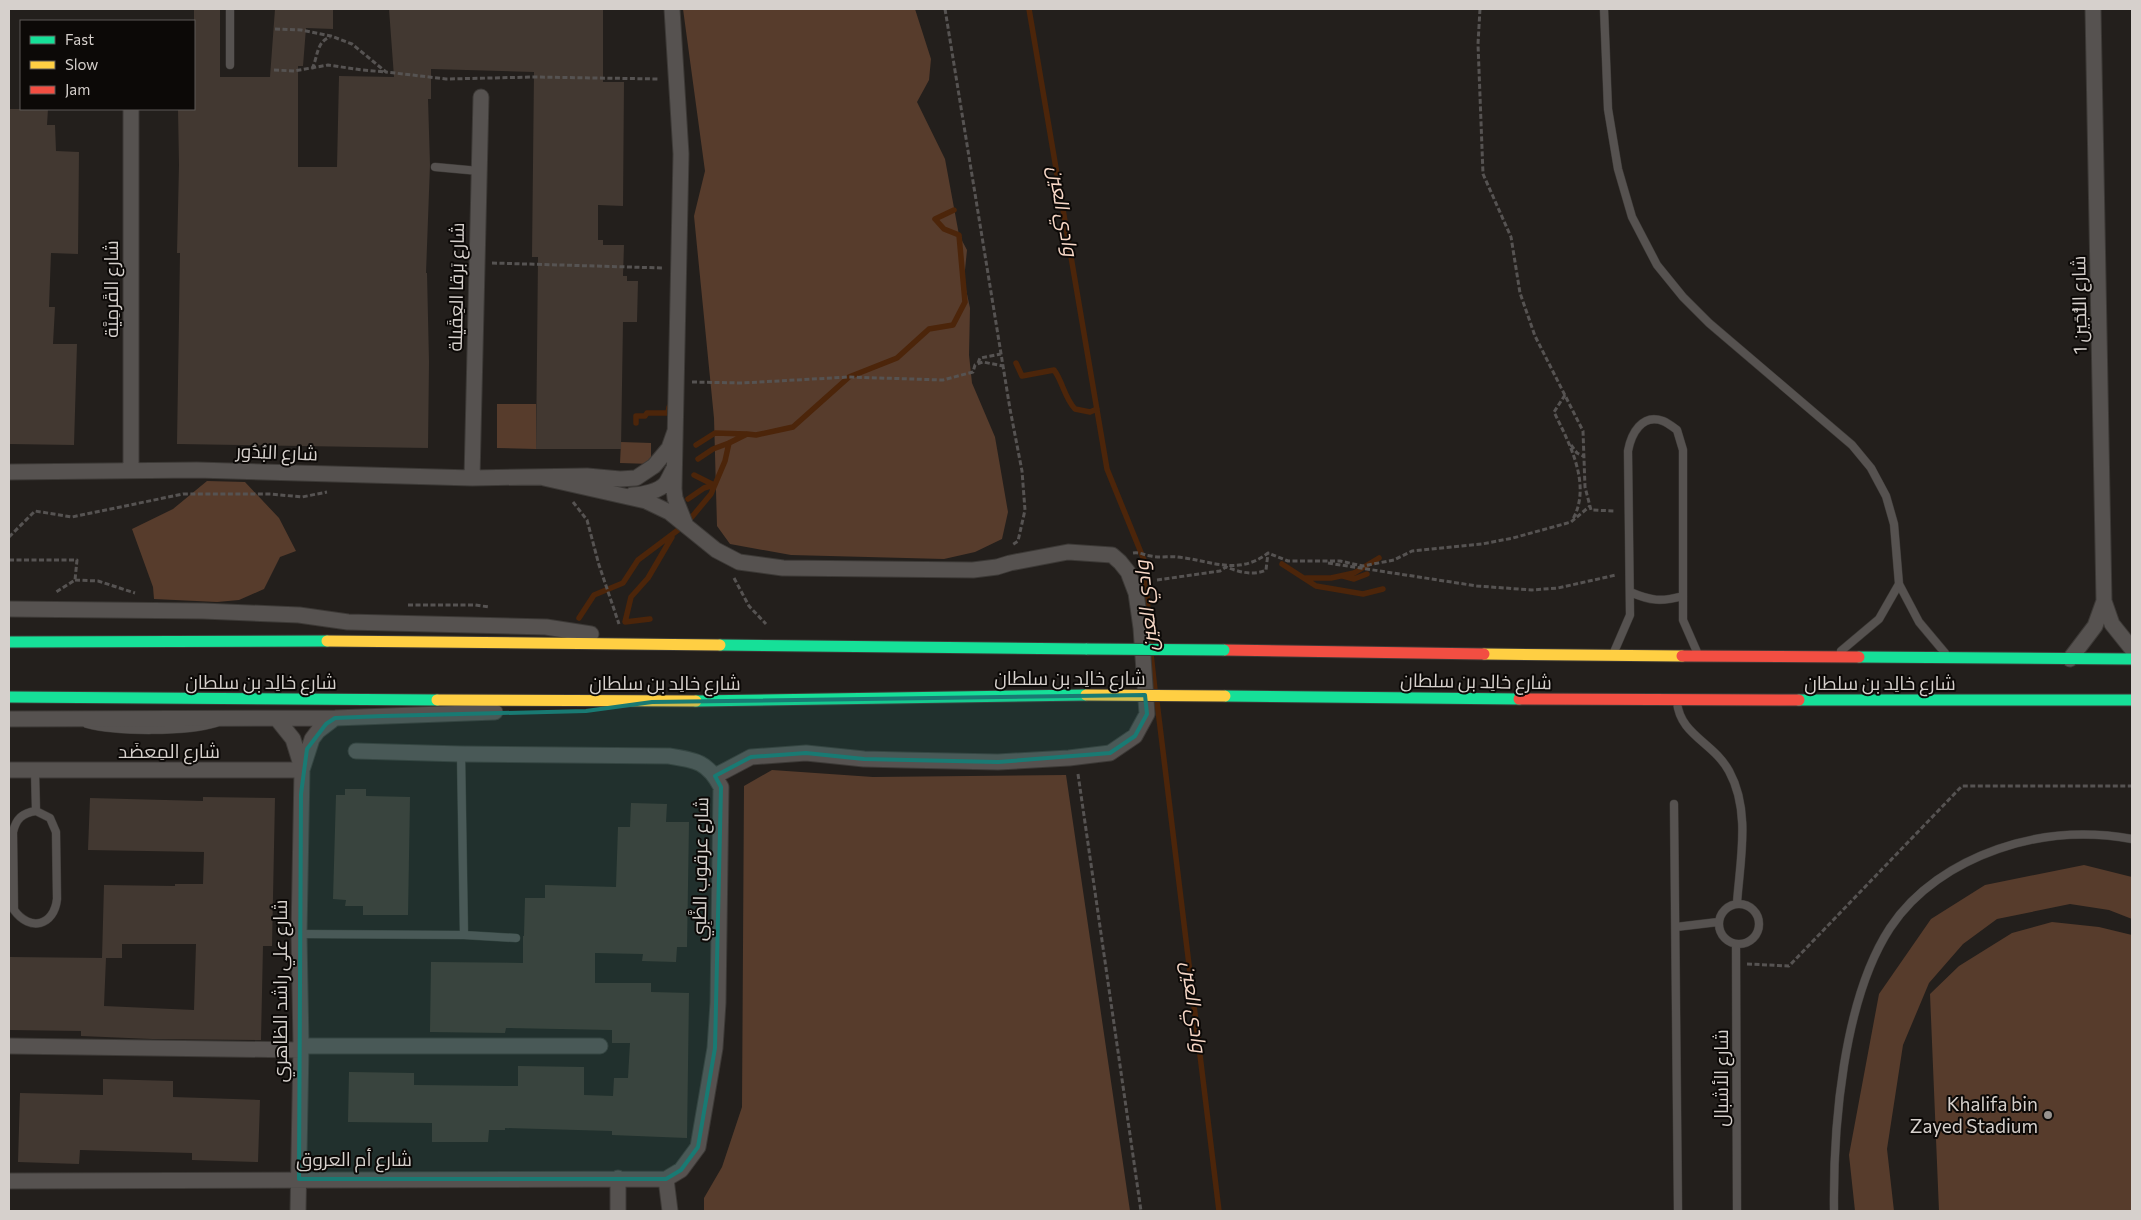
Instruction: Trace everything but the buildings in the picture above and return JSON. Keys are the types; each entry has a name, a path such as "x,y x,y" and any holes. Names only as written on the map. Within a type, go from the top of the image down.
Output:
{"main road":[{"name":"شارع خالِد بن سلطان","path":"9,642 428,640 1612,656 2132,659"},
{"name":"شارع خالِد بن سلطان","path":"9,697 652,702 1086,694 1677,700 2132,700"}],"street":[{"path":"672,9 678,80 681,154 674,466 675,498 686,524"},
{"name":"شارع اللُّجَين 1","path":"2093,9 2104,601 2112,624 2126,644 2132,649"},
{"name":"شارع بَرقا العِقَيلة","path":"472,478 481,97"},
{"name":"شارع القَرمِيَّة","path":"131,110 132,470"},
{"path":"544,478 587,476 620,479 636,478 647,472 663,457 675,431"},
{"path":"624,495 638,495 656,490 666,484 674,466"},
{"name":"شارع البُدُور","path":"9,472 197,470 472,478 544,478"},
{"path":"544,478 646,501 669,512 716,550 739,562 783,568 973,570 997,567 1010,562 1068,552 1112,555 1128,572 1136,593 1141,628 1147,714 1135,736 1110,753 1050,760 998,762 864,759 806,753 752,757 715,776"},
{"name":"شارع اللُّجَين 1","path":"2070,659 2095,626 2104,601"},
{"path":"9,609 203,611 299,615 348,622 546,627 657,644"},
{"path":"9,720 336,718 456,713 586,711 652,702"},
{"path":"302,770 312,739 326,724 336,718"},
{"path":"277,719 293,739 302,770"},
{"name":"شارع عرقوب الظَّبِي","path":"356,751 669,756 691,759 705,764 715,776 721,788 718,993 715,1048 698,1147 680,1170 666,1179"},
{"name":"شارع المِعضَد","path":"9,770 302,770"},
{"name":"شارع علي راشد الظاهري","path":"298,1211 301,1048 299,934 302,770"},
{"path":"9,1046 301,1048 600,1046"},
{"path":"618,1178 618,1211"},
{"path":"666,1179 670,1211"},
{"name":"شارع أم العروق","path":"9,1181 666,1179"}],"lane":[{"path":"230,9 230,65"},
{"path":"1604,9 1608,110 1618,169 1632,217 1657,265 1683,297 1709,323 1852,445 1870,468 1886,496 1894,524 1899,584 1919,622 1949,658"},
{"path":"435,167 479,171"},
{"path":"1612,656 1630,615 1628,451 1630,436 1639,425 1650,420 1662,420 1677,430 1683,450 1683,620 1699,656"},
{"path":"1833,657 1879,619 1899,584"},
{"path":"1630,592 1646,600 1665,601 1683,596"},
{"path":"1677,700 1678,714 1683,724 1721,760 1731,776 1738,794 1742,819 1737,903"},
{"path":"461,754 464,935"},
{"path":"36,770 36,811"},
{"path":"1674,804 1678,1211"},
{"path":"36,811 50,818 56,832 57,899 56,909 50,918 40,923 30,923 20,918 14,910 12,832 20,817 27,812 36,811"},
{"path":"1834,1211 1836,1132 1841,1088 1854,1022 1869,968 1879,947 1905,910 1922,892 1941,877 1969,861 2009,845 2061,835 2088,834 2132,839"},
{"path":"1737,903 1750,906 1760,922 1757,934 1753,938 1748,942 1736,944 1725,939 1721,934 1718,922 1727,908 1737,903"},
{"path":"1676,927 1718,922"},
{"path":"299,934 464,935 516,938"},
{"name":"شارع الأشبال","path":"1736,944 1737,1211"}],"path":[{"path":"945,9 1022,471 1025,510 1018,541 1010,546"},
{"path":"1480,9 1478,44 1483,174 1511,237 1520,293 1535,336 1583,431 1585,487 1591,510 1628,511"},
{"path":"275,29 301,30 331,36 352,44 386,72"},
{"path":"312,69 317,58 318,48 324,39 331,36"},
{"path":"274,70 312,69 328,65 446,80 628,78 678,80"},
{"path":"476,263 678,268"},
{"path":"978,364 980,358 1001,354"},
{"path":"676,383 742,383 849,377 943,380 973,372 975,365 983,362 1003,366"},
{"path":"1566,395 1554,412 1576,463 1580,491 1576,512 1571,522"},
{"path":"1566,438 1577,453 1583,456"},
{"path":"9,536 34,511 72,517 183,494 271,494 302,497 332,491"},
{"path":"568,495 587,520 601,573 620,626"},
{"path":"1268,553 1288,561 1340,561 1363,566 1394,560 1412,551 1482,544 1513,538 1571,522 1590,506"},
{"path":"1112,555 1141,552 1152,557 1180,557 1226,566 1242,572 1258,573 1266,570 1268,553"},
{"path":"1157,580 1220,571 1226,566 1247,564 1258,560 1268,553"},
{"path":"9,560 77,560 75,580"},
{"path":"1320,562 1477,586 1532,590 1558,588 1630,572"},
{"path":"729,572 749,606 770,628"},
{"path":"54,594 75,580 98,581"},
{"path":"1078,773 1141,1211"},
{"path":"1737,964 1789,966 1962,786 2132,786"}],"highlighted area":[{"path":"1145,695 1147,714 1135,736 1110,753 998,762 864,759 806,753 751,757 715,776 721,787 715,1048 698,1147 681,1170 666,1179 299,1179 301,794 307,749 326,724 335,718 586,711 652,702"}],"shaded area":[{"path":"683,9 915,9 931,59 929,80 917,102 945,159 959,235 967,250 964,280 970,308 969,355 972,383 995,437 1008,512 1002,539 975,552 944,559 791,555 730,544 717,526 714,418 694,216 705,171"},
{"path":"497,404 536,404 536,449 497,448"},
{"path":"621,442 651,443 651,464 620,463"},
{"path":"207,481 245,482 279,518 296,551 280,557 264,589 239,600 217,602 154,599 153,587 132,529 173,509"},
{"path":"772,770 873,777 1066,775 1130,1211 704,1211 704,1198 722,1167 742,1107 744,786"},
{"path":"2084,865 2132,877 2132,919 2109,910 2070,904 1997,919 1963,944 1929,983 1903,1045 1887,1149 1894,1211 1855,1211 1849,1155 1879,994 1931,919 1985,885"},
{"name":"Khalifa bin Zayed Stadium","path":"2052,922 2099,927 2132,935 2132,1211 1939,1211 1930,994 1959,966 2012,933"}],"waterway":[{"name":"وادي العين","path":"1029,9 1107,469 1144,560 1151,645"},
{"path":"579,618 594,595 623,583 638,560 686,524 711,494 725,461 729,443 747,434 756,435 793,427 849,377 897,358 929,329 953,325 965,302 959,235 944,229 935,219 954,210"},
{"path":"1016,363 1022,376 1054,370 1060,379 1068,400 1075,409 1090,412 1097,409"},
{"path":"636,423 636,416 645,416 647,413 668,413 669,407"},
{"path":"696,445 715,433 746,434"},
{"path":"698,459 713,449 729,443"},
{"path":"694,475 714,485"},
{"path":"688,499 704,488 714,485"},
{"path":"650,619 625,622 631,597 648,578 672,537"},
{"path":"1306,578 1331,578 1354,573 1379,558"},
{"path":"1282,564 1316,586 1363,594 1383,589"},
{"path":"1343,576 1354,579 1367,574"},
{"name":"وادي العين","path":"1151,654 1155,690"},
{"name":"وادي العين","path":"1157,702 1219,1211"}],"traffic: fast":[{"path":"9,642 327,641"},
{"path":"720,645 1087,649"},
{"path":"1087,649 1224,650"},
{"path":"1859,657 2132,659"},
{"path":"696,701 1086,695"},
{"path":"1225,696 1519,699"},
{"path":"9,697 437,700"},
{"path":"1799,700 2132,700"}],"traffic: slow":[{"path":"327,641 720,645"},
{"path":"1484,654 1682,656"},
{"path":"1086,695 1225,696"},
{"path":"437,700 696,701"}],"traffic: jam":[{"path":"1224,650 1484,654"},
{"path":"1682,656 1859,657"},
{"path":"1519,699 1799,700"}],"place":[{"name":"Khalifa bin Zayed Stadium","path":"2048,1115"}]}
